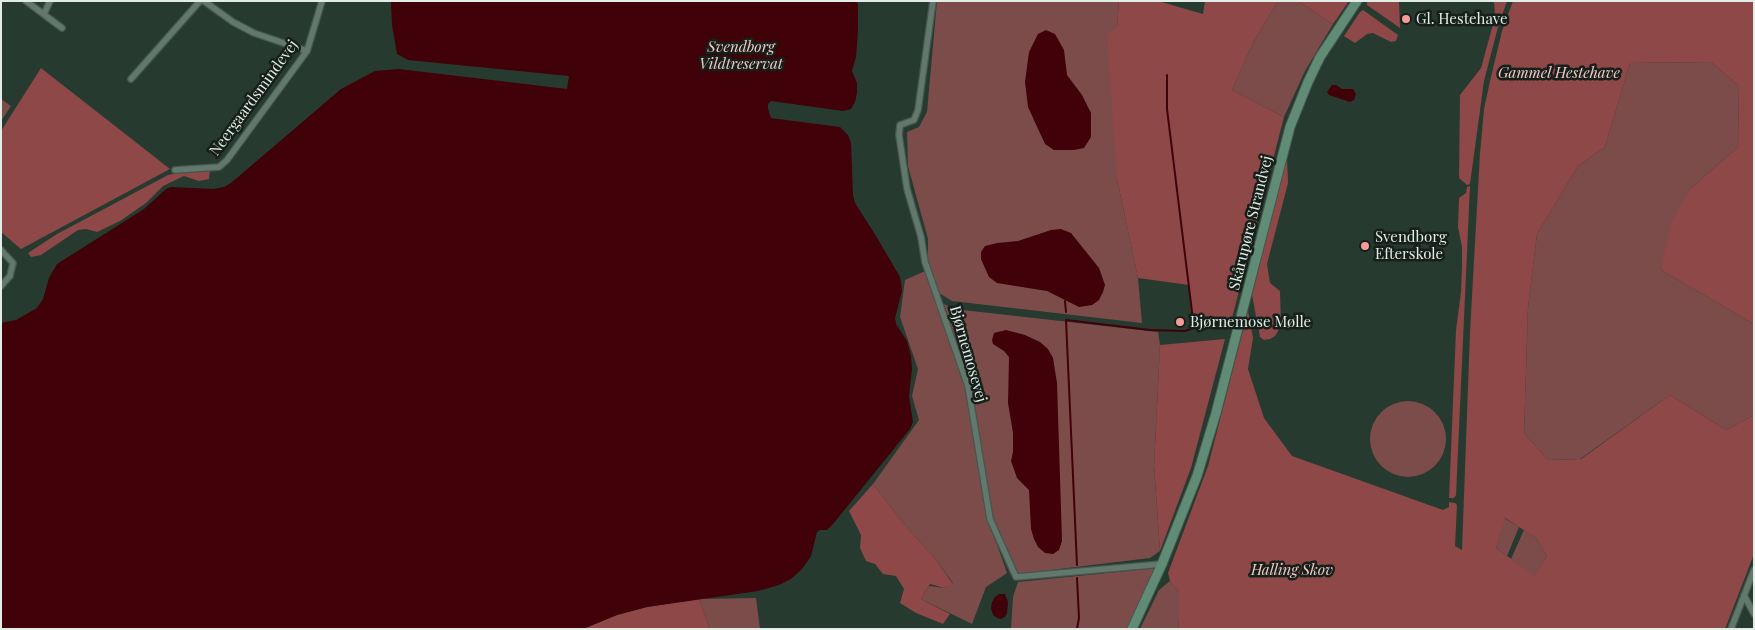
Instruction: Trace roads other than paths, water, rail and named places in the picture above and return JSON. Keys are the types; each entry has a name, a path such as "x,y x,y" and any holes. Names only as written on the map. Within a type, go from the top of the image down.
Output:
{"street":[{"path":"26,1 62,28"},
{"path":"44,14 50,1"},
{"path":"131,79 200,1"},
{"path":"204,1 233,22 254,33 307,51"},
{"name":"Neergaardsmindevej","path":"175,170 219,167 227,160 307,51 322,1"},
{"name":"Bjørnemosevej","path":"933,1 918,110 914,120 900,125 899,136 907,189 921,237 925,262 968,386 990,519 1016,577 1162,564"},
{"name":"Skårupøre Strandvej","path":"1132,629 1162,564 1196,476 1216,413 1290,126 1320,57 1356,1"},
{"path":"1,250 13,263 10,276 1,286"},
{"path":"1731,629 1754,570"},
{"path":"1744,595 1754,614"}],"waterway":[{"path":"1077,565 1066,320 1150,330 1185,331 1194,328 1167,109 1167,75"},
{"path":"1065,301 1066,312"},
{"path":"1077,578 1079,618 1077,629"}],"place":[{"name":"Gl. Hestehave","path":"1406,19"},
{"name":"Svendborg Efterskole","path":"1365,246"},
{"name":"Bjørnemose Mølle","path":"1180,322"}],"park label":[{"name":"Svendborg Vildtreservat","path":"741,56"},
{"name":"Gammel Hestehave","path":"1559,73"},
{"name":"Halling Skov","path":"1292,570"}]}
